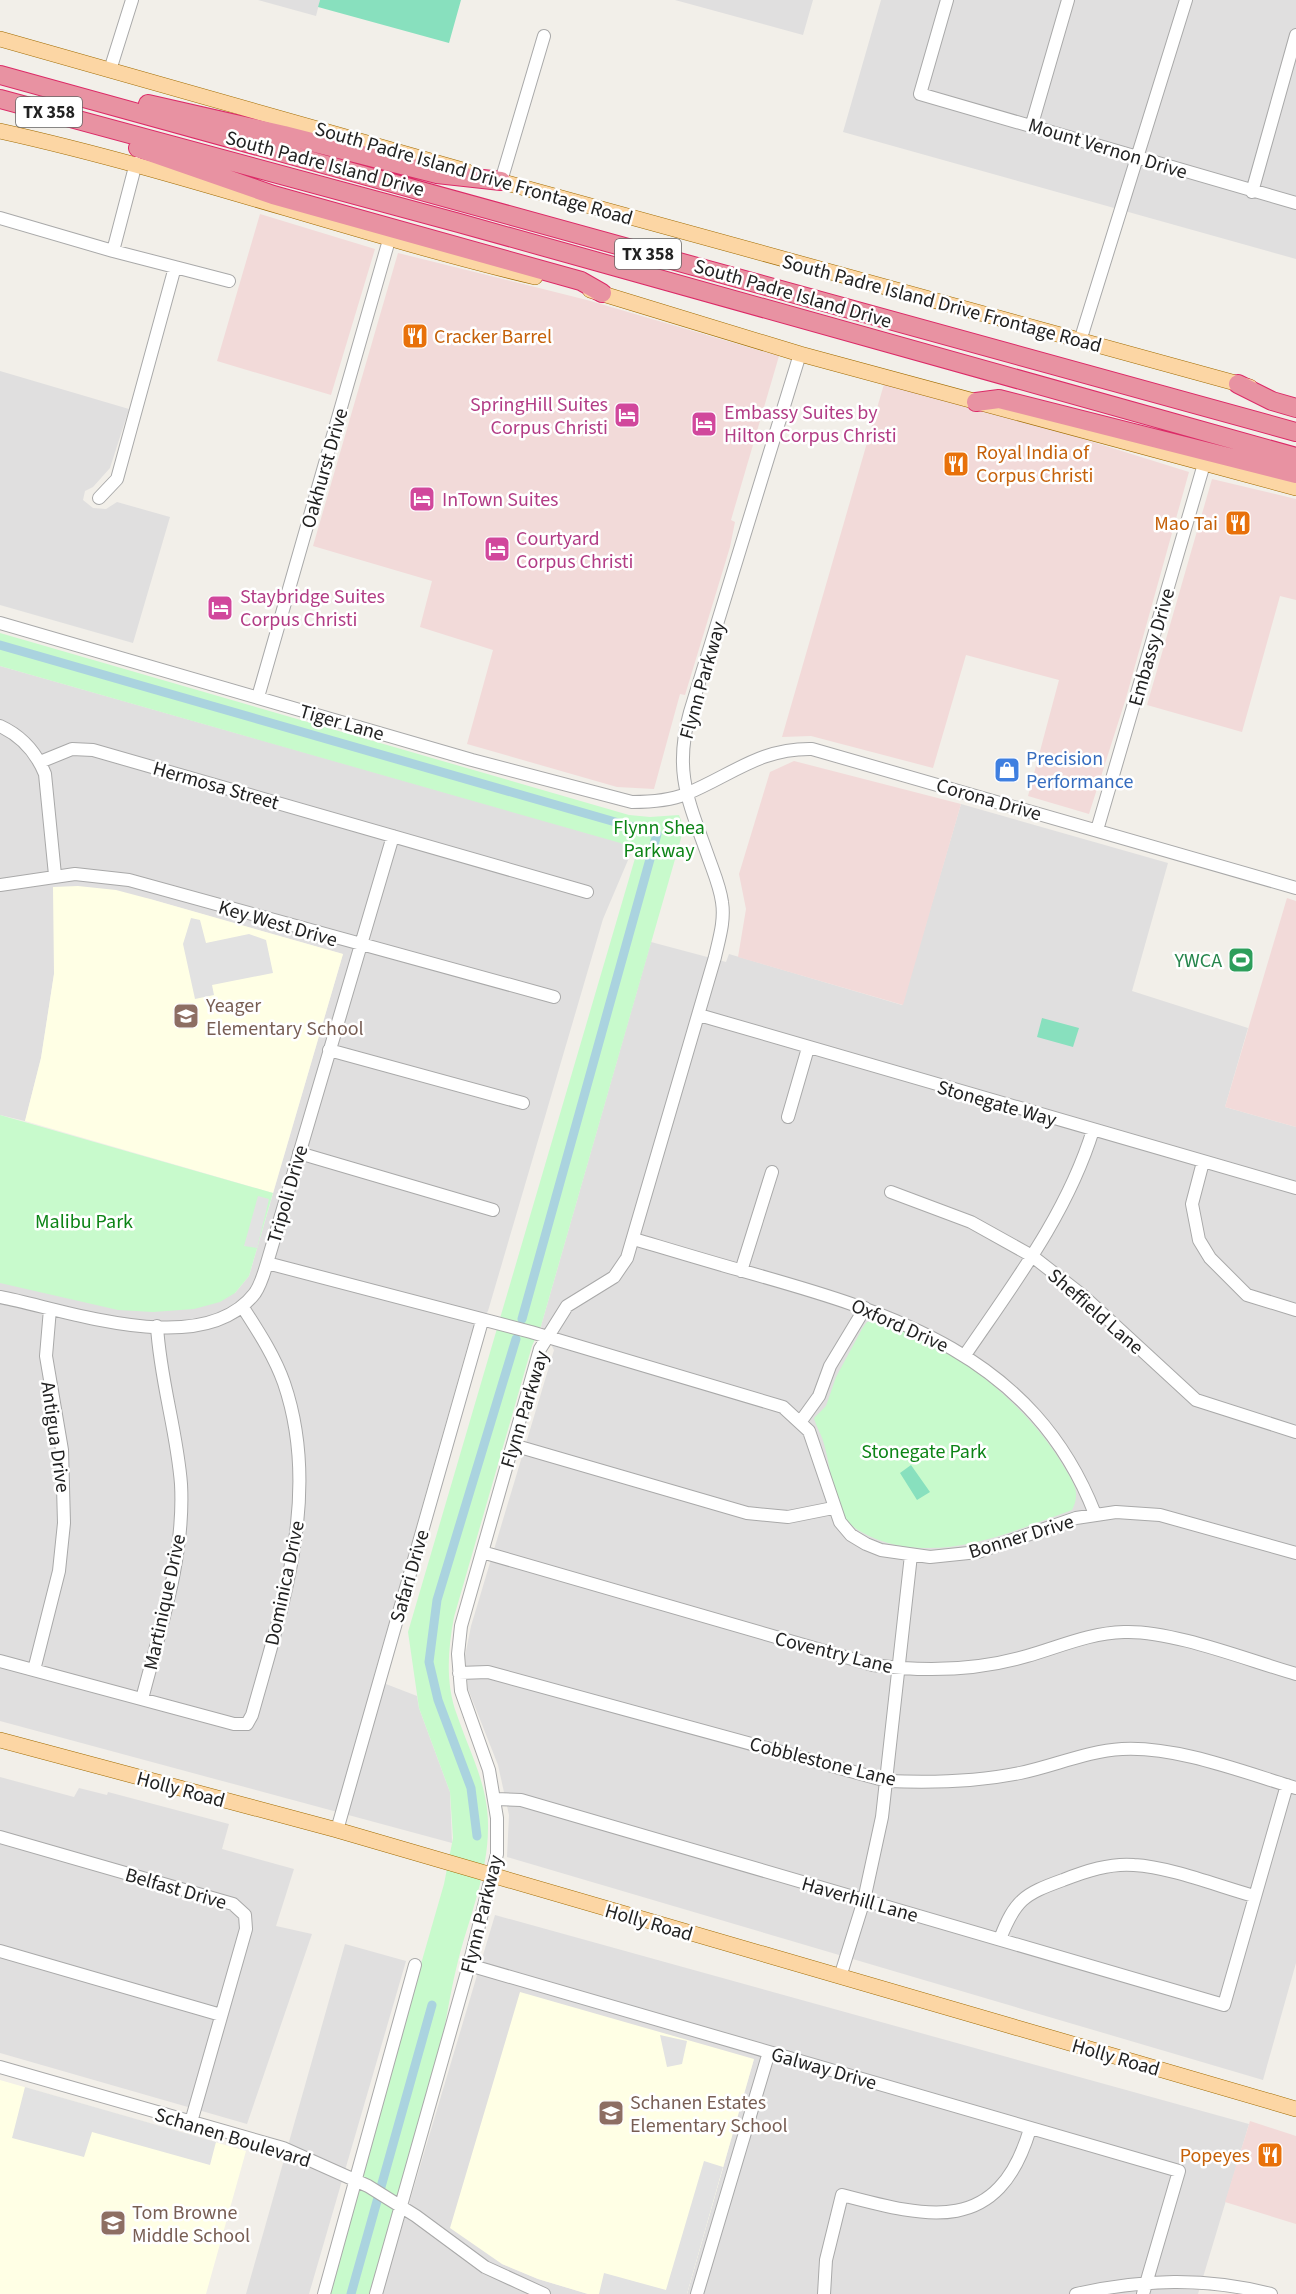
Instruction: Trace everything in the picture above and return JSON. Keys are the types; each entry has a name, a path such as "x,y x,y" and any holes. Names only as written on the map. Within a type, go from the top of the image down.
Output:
{"highway":[{"path":"0,73 284,135 437,174 501,181"},
{"name":"South Padre Island Drive","path":"0,73 1296,432"},
{"name":"South Padre Island Drive","path":"0,99 482,229 1296,458"},
{"path":"98,126 123,143 273,195 581,281 602,293"},
{"path":"1238,384 1272,401 1296,408"},
{"path":"976,402 999,399 1296,474"}],"main road":[{"name":"South Padre Island Drive Frontage Road","path":"0,39 501,181 1296,400"},
{"path":"0,130 136,163 389,240 602,293 800,354 1296,489"},
{"name":"Holly Road","path":"0,1740 337,1830 1296,2109"}],"street":[{"path":"110,70 132,0"},
{"name":"Mount Vernon Drive","path":"947,0 920,94 1032,124 1252,192 1296,203"},
{"path":"1032,124 1068,0"},
{"path":"1080,341 1186,0"},
{"path":"1252,192 1296,35"},
{"path":"501,181 544,36"},
{"path":"113,251 136,163"},
{"path":"0,218 113,251 229,280"},
{"name":"Oakhurst Drive","path":"258,697 389,240"},
{"path":"99,498 117,479 175,267"},
{"name":"Flynn Parkway","path":"376,2294 469,1965 492,1876 498,1838 495,1799 489,1770 465,1705 459,1673 458,1654 461,1626 540,1348 567,1306 621,1270 634,1239 699,1015 722,927 722,902 686,794 681,769 685,731 800,354"},
{"name":"Embassy Drive","path":"1097,830 1204,464"},
{"name":"Tiger Lane","path":"0,623 472,760 632,802 659,802 686,794"},
{"path":"0,726 22,740 40,762 48,789 55,875"},
{"name":"Hermosa Street","path":"40,762 72,749 93,750 587,892"},
{"name":"Corona Drive","path":"686,794 764,756 788,749 812,749 1296,888"},
{"name":"Tripoli Drive","path":"0,1297 104,1322 158,1326 216,1320 242,1306 261,1282 393,836"},
{"name":"Key West Drive","path":"0,885 55,875 83,874 129,880 554,997"},
{"name":"Stonegate Way","path":"699,1015 1296,1188"},
{"path":"788,1117 808,1048"},
{"path":"329,1050 523,1103"},
{"path":"966,1355 1032,1256 1069,1194 1082,1167 1093,1130"},
{"path":"299,1153 493,1209"},
{"path":"1203,1162 1192,1204 1193,1221 1199,1240 1210,1258 1247,1295 1296,1310"},
{"path":"741,1271 772,1172"},
{"name":"Sheffield Lane","path":"891,1192 971,1222 1032,1256 1082,1295 1196,1400 1296,1432"},
{"name":"Oxford Drive","path":"634,1239 865,1308 908,1324 966,1355 1009,1389 1035,1414 1068,1456 1095,1514"},
{"name":"Bonner Drive","path":"267,1263 548,1337 768,1400 783,1407 801,1421 809,1431 817,1449 833,1508 845,1528 866,1544 911,1555 952,1556 978,1552 1095,1514 1116,1512 1160,1515 1296,1553"},
{"name":"Dominica Drive","path":"142,1699 234,1724 247,1724 252,1715 290,1571 300,1484 295,1429 284,1382 263,1339 242,1306"},
{"path":"801,1421 819,1396 830,1366 865,1308"},
{"name":"Antigua Drive","path":"34,1670 59,1571 64,1523 62,1450 46,1356 50,1309"},
{"name":"Safari Drive","path":"337,1830 482,1321"},
{"name":"Martinique Drive","path":"142,1699 173,1576 182,1504 176,1442 161,1373 158,1326"},
{"path":"513,1445 747,1513 788,1517 833,1508"},
{"name":"Coventry Lane","path":"482,1552 835,1655 899,1669 934,1670 996,1664 1086,1637 1125,1632 1162,1635 1296,1674"},
{"path":"840,1977 864,1900 877,1846 887,1780 911,1555"},
{"path":"0,1661 142,1699"},
{"name":"Cobblestone Lane","path":"459,1673 488,1672 887,1780 939,1782 992,1778 1021,1773 1105,1750 1144,1749 1183,1756 1291,1787"},
{"path":"1000,1939 1011,1911 1025,1896 1076,1875 1116,1865 1152,1868 1254,1896 1291,1787"},
{"name":"Haverhill Lane","path":"495,1799 521,1800 1224,2005 1254,1896"},
{"name":"Belfast Drive","path":"0,1837 240,1908 245,1915 246,1929 191,2122"},
{"path":"0,1951 221,2015"},
{"path":"324,2294 363,2183 415,1965"},
{"name":"Galway Drive","path":"469,1965 1179,2171 1147,2281"},
{"path":"697,2294 769,2052"},
{"name":"Schanen Boulevard","path":"0,2067 283,2148 363,2183 386,2196 485,2267 519,2285 544,2294"},
{"path":"824,2294 826,2260 842,2195 922,2214 938,2214 966,2209 989,2196 1007,2179 1023,2151 1030,2129"},
{"path":"1076,2294 1147,2281 1221,2284 1271,2294"},
{"path":"1143,2294 1147,2281"}],"shaded area":[{"path":"258,0 320,0 316,16"},
{"path":"675,0 813,0 803,35"},
{"path":"881,0 1296,0 1296,259 843,132"},
{"path":"260,214 375,249 331,395 217,361"},
{"path":"398,253 587,300 779,356 731,520 735,522 730,547 685,695 680,694 654,789 617,787 467,744 493,650 420,627 432,581 313,546"},
{"path":"0,371 129,409 110,468 93,487 85,491 83,500 93,508 106,509 117,502 170,517 133,643 0,605"},
{"path":"884,384 1032,423 1189,472 1126,698 1089,814 1028,796 1059,680 966,655 933,768 811,736 782,737"},
{"path":"1212,479 1296,499 1296,600 1280,596 1242,732 1147,705"},
{"path":"0,666 634,846 603,919 488,1311 471,1334 373,1679 417,1696 419,1708 450,1792 452,1843 0,1721 0,1283 235,1293 249,1276 343,954 150,899 54,887 54,974 41,1058 25,1121 0,1115"},
{"path":"794,761 961,804 903,1005 738,957 746,909 739,874 770,772"},
{"path":"961,804 1168,863 1132,991 1248,1028 1225,1107 1296,1127 1296,1963 1263,2080 507,1857 509,1815 498,1765 468,1689 465,1656 471,1626 554,1350 541,1326 651,942 726,962 729,954 902,1005"},
{"name":"Yeager Elementary School","path":"78,886 116,890 343,954 273,1193 25,1121 41,1058 54,974 53,887"},
{"path":"1287,898 1296,901 1296,1127 1225,1107"},
{"path":"191,918 200,920 206,943 249,934 266,940 273,973 212,985 214,995 195,999 183,944"},
{"path":"258,1196 269,1199 257,1248 244,1246"},
{"path":"0,1777 74,1797 79,1788 107,1795 108,1792 229,1824 222,1849 294,1869 276,1926 312,1934 247,2124 0,2053"},
{"path":"495,1915 1249,2124 1198,2294 687,2294 754,2059 502,2264 538,2279 588,2294 382,2294"},
{"path":"345,1944 406,1961 309,2294 246,2294"},
{"name":"Schanen Estates Elementary School","path":"520,1992 754,2059 687,2294 588,2294 538,2279 502,2264 450,2228"},
{"path":"660,2035 687,2041 682,2064 667,2067"},
{"name":"Tom Browne Middle School","path":"0,2080 246,2151 206,2294 0,2294"},
{"path":"25,2087 216,2142 210,2165 92,2132 84,2157 12,2138"},
{"path":"1250,2121 1296,2136 1296,2224 1225,2202"},
{"path":"704,2161 723,2167 687,2294 599,2294 604,2273 666,2290"}],"green space":[{"path":"320,0 461,0 449,43 318,7"},
{"name":"Flynn Shea Parkway","path":"0,633 629,815 650,817 679,815 684,828 541,1326 532,1346 454,1617 450,1641 449,1678 453,1703 485,1798 488,1828 485,1862 458,1961 433,2076 369,2294 326,2294 444,1884 453,1838 450,1792 419,1708 408,1632 638,848 0,666"},
{"path":"1042,1018 1079,1028 1073,1047 1037,1037"},
{"name":"Malibu Park","path":"0,1115 273,1193 249,1276 235,1293 220,1302 194,1309 153,1312 118,1310 0,1283"},
{"name":"Stonegate Park","path":"874,1320 901,1328 956,1357 1007,1397 1049,1444 1070,1477 1076,1492 1072,1510 1000,1535 951,1547 901,1546 876,1539 852,1526 841,1510 823,1441 814,1418 826,1406 836,1377 862,1329 867,1322"},
{"path":"911,1465 930,1492 917,1500 900,1473"}],"waterway":[{"path":"0,645 657,834 522,1319"},
{"path":"477,1836 471,1788 438,1700 429,1662 437,1600 516,1339"},
{"path":"351,2294 432,2005"}],"place":[{"name":"Cracker Barrel","path":"415,336"},
{"name":"SpringHill Suites Corpus Christi","path":"627,415"},
{"name":"Embassy Suites by Hilton Corpus Christi","path":"704,424"},
{"name":"Royal India of Corpus Christi","path":"956,464"},
{"name":"InTown Suites","path":"422,499"},
{"name":"Mao Tai","path":"1238,523"},
{"name":"Courtyard Corpus Christi","path":"497,549"},
{"name":"Staybridge Suites Corpus Christi","path":"220,608"},
{"name":"Precision Performance","path":"1007,770"},
{"name":"YWCA","path":"1241,960"},
{"name":"Yeager Elementary School","path":"186,1016"},
{"name":"Schanen Estates Elementary School","path":"611,2113"},
{"name":"Popeyes","path":"1270,2155"},
{"name":"Tom Browne Middle School","path":"113,2223"}]}
